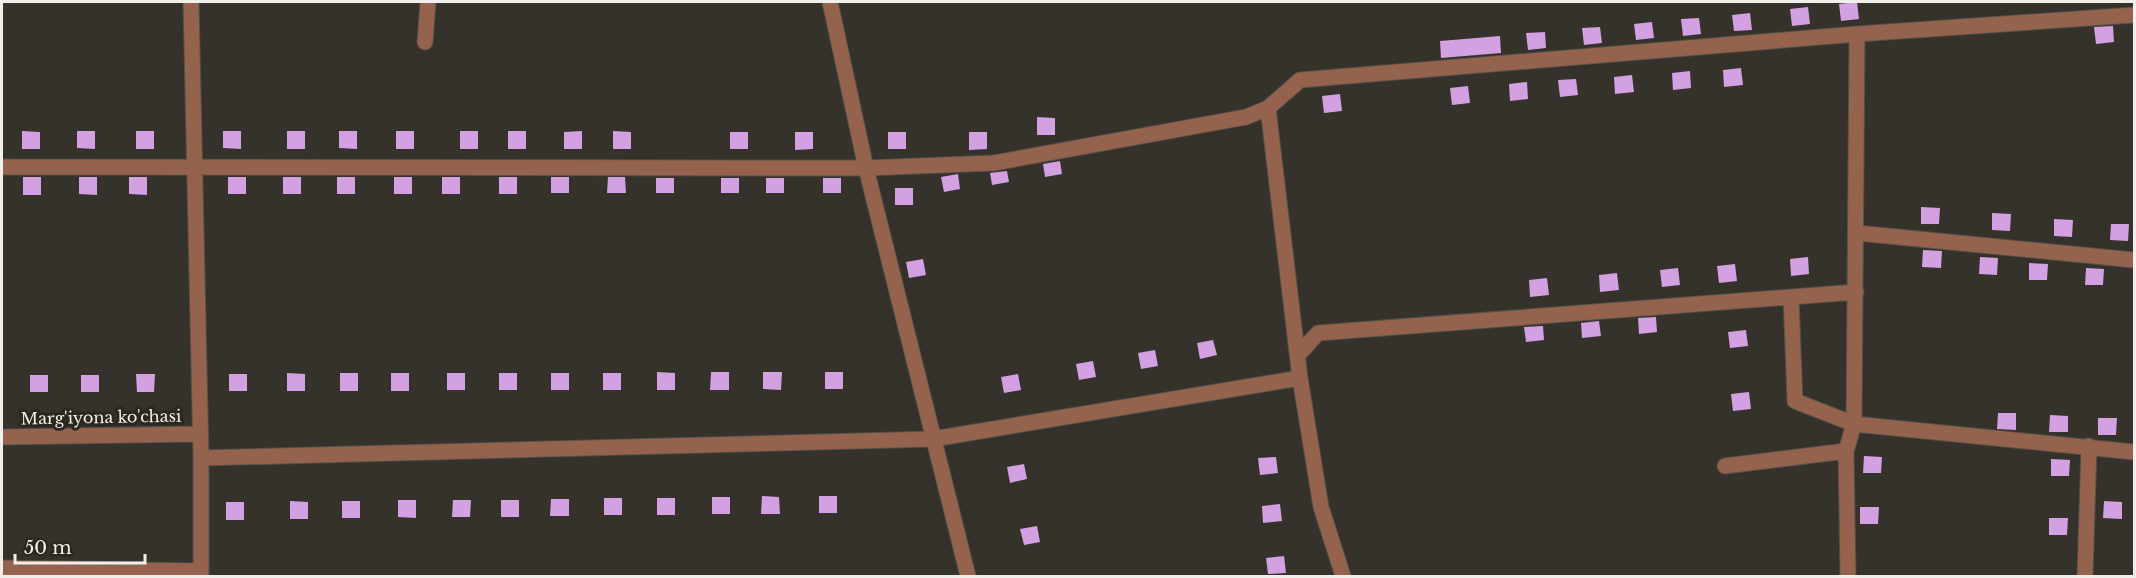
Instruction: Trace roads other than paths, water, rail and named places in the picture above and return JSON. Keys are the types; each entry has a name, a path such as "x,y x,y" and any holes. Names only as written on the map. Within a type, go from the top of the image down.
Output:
{"street":[{"path":"2,568 201,574 201,458 191,2"},
{"path":"426,42 428,2"},
{"path":"830,2 866,168 968,576"},
{"path":"2,167 866,168 994,163 1246,117 1268,108 1300,80 1857,34 2134,15"},
{"path":"1848,576 1846,452 1854,424 1857,34"},
{"path":"1268,108 1300,378 1321,507 1343,576"},
{"path":"1857,232 2134,260"},
{"path":"1299,356 1318,333 1856,292"},
{"path":"1791,297 1795,401 1854,424 2134,452"},
{"path":"201,458 933,439 1300,378"},
{"name":"Marg'iyona ko'chasi","path":"2,437 200,434"},
{"path":"2085,576 2089,446"},
{"path":"1725,466 1846,452"}]}
